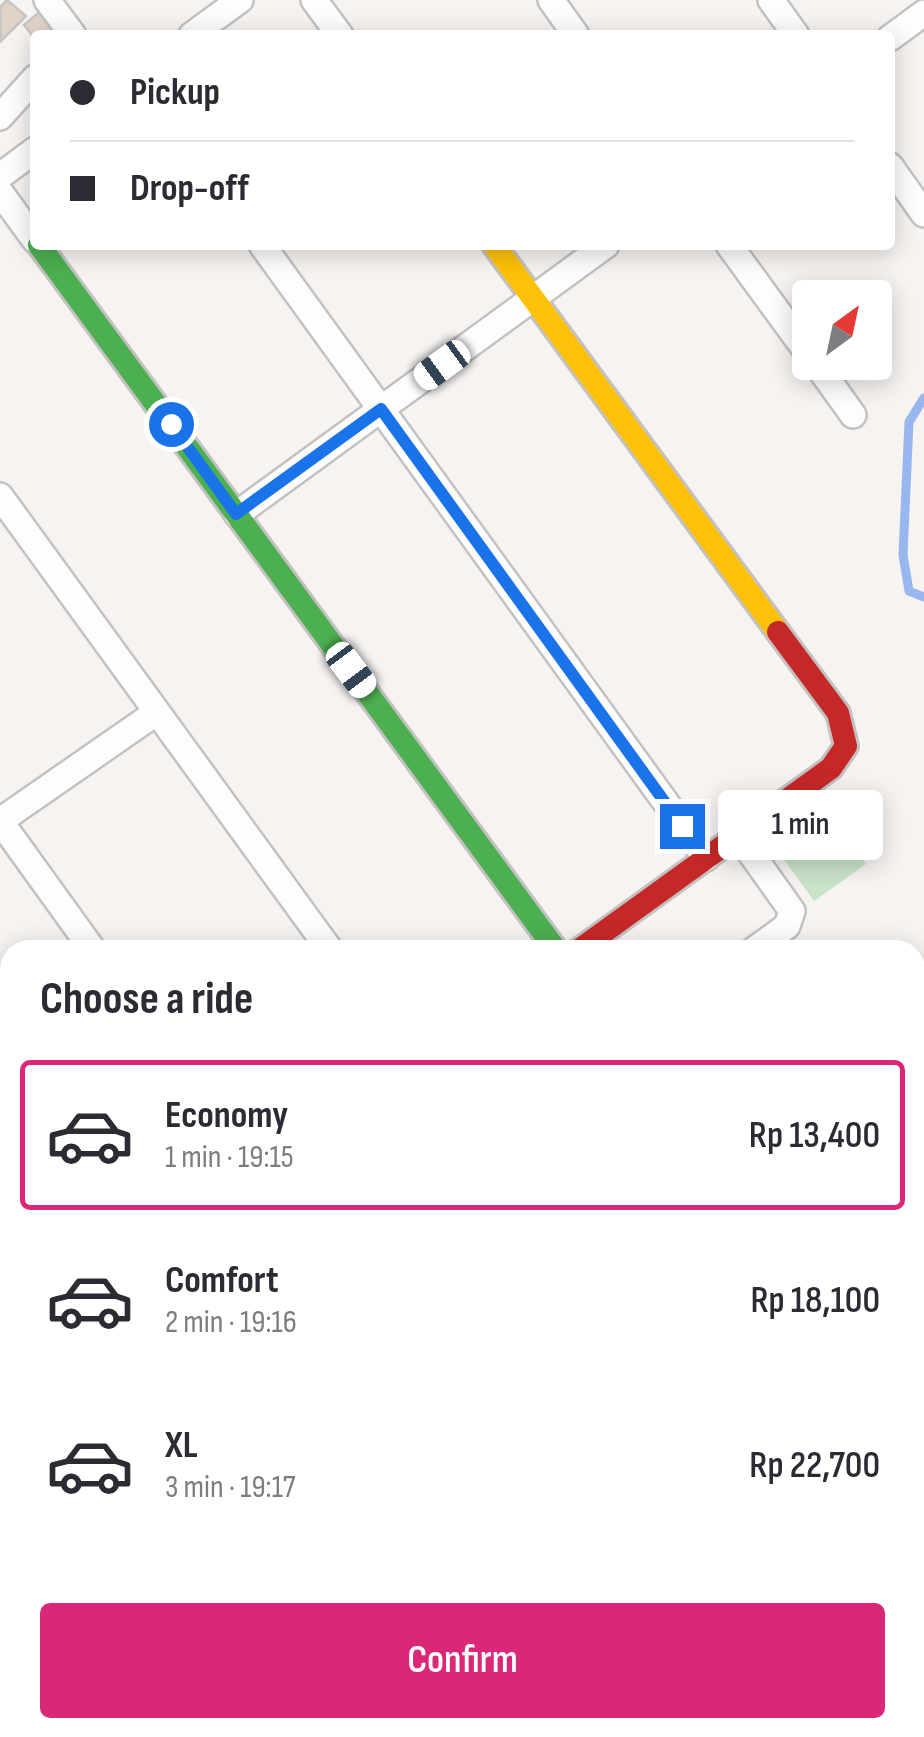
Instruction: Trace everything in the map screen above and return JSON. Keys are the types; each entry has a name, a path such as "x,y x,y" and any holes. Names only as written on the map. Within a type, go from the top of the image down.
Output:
{"street":[{"path":"48,0 70,30"},
{"path":"199,30 240,0"},
{"path":"314,0 336,30"},
{"path":"550,0 572,30"},
{"path":"770,0 792,30"},
{"path":"895,34 924,13"},
{"path":"0,117 30,84"},
{"path":"0,176 30,154"},
{"path":"895,173 924,214"},
{"path":"0,192 30,233"},
{"path":"43,250 549,940"},
{"path":"266,250 706,858"},
{"path":"498,250 838,713 846,746 830,768 593,940"},
{"path":"236,514 599,250"},
{"path":"733,250 792,331"},
{"path":"828,380 853,415"},
{"path":"0,496 323,940"},
{"path":"86,940 0,821 157,712"},
{"path":"738,835 792,911 787,926 768,940"}],"green space":[{"path":"820,802 866,864 814,901 769,839"}],"building":[{"path":"7,0 26,16 1,41 0,7"},
{"path":"43,9 59,30 30,33 24,25"}],"waterway":[{"path":"924,398 909,422 903,555 909,591 924,597"}],"traffic: fast":[{"path":"43,250 549,940"}],"traffic: slow":[{"path":"498,250 778,632"}],"traffic: jam":[{"path":"593,940 831,768 846,746 838,713 778,632"}],"route":[{"path":"171,424 236,514 381,409 682,826"}]}
